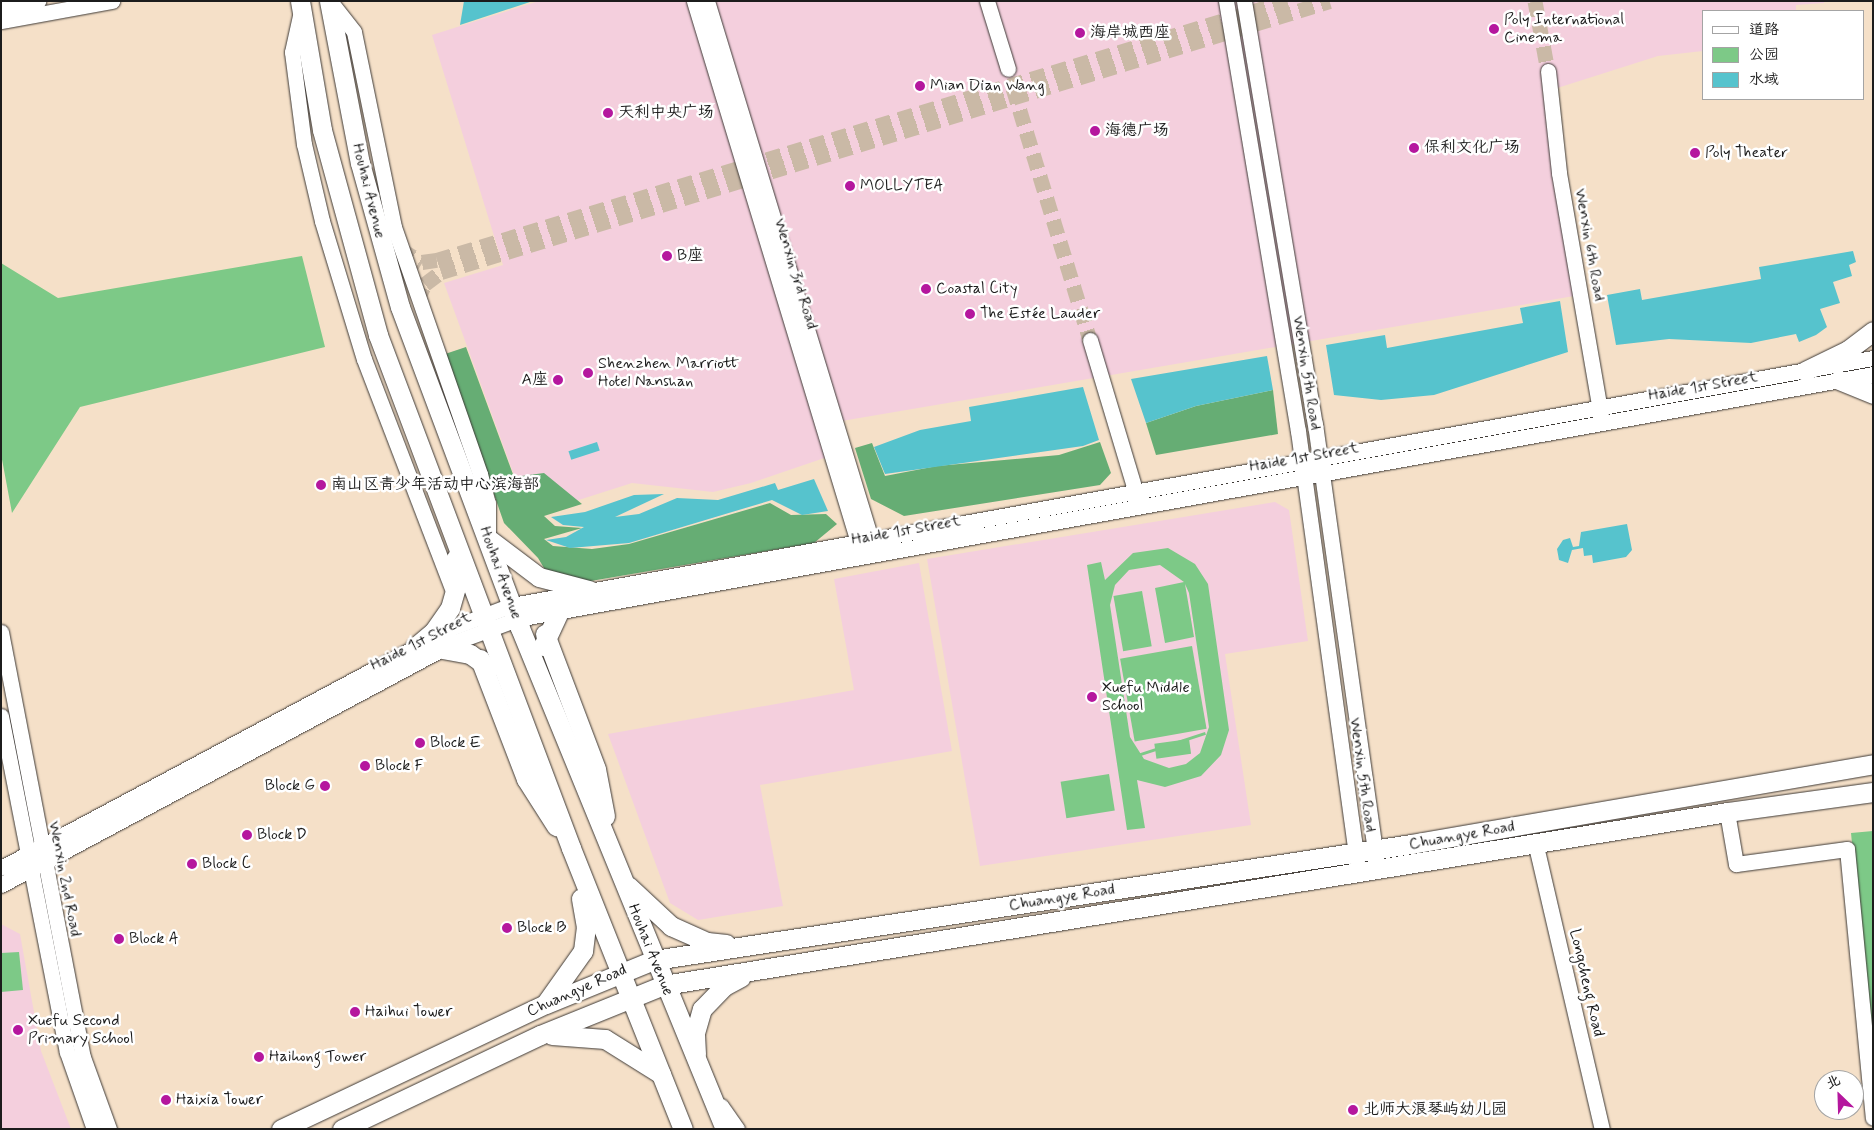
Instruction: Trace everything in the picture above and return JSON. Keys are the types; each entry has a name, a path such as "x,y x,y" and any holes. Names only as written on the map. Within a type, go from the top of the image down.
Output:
{"main road":[{"name":"Houhai Avenue","path":"329,1 351,122 386,260 514,612 724,1129"},
{"name":"Houhai Avenue","path":"300,6 322,130 358,270 447,523 629,998 683,1129"},
{"path":"1805,371 1834,358 1873,331"},
{"path":"1839,380 1873,394"},
{"path":"414,648 434,631 454,597 457,568 447,523"},
{"path":"488,538 540,577 589,590"},
{"path":"545,689 545,634 559,611"},
{"path":"545,634 596,769 610,850"},
{"path":"442,649 459,650 480,660 520,714"},
{"path":"480,660 526,779 571,848 586,940 583,951 546,1004"},
{"path":"1839,769 1873,757"},
{"name":"Chuangye Road","path":"281,1129 546,1004 619,971 654,960 1375,850 1873,764"},
{"path":"1724,791 1727,812"},
{"name":"Chuangye Road","path":"342,1129 540,1035 664,985 1358,871 1536,846 1727,812 1873,792"},
{"path":"1845,796 1873,797"},
{"path":"620,876 671,926 707,942 748,947"},
{"path":"697,1065 695,1033 702,1009 724,986 754,971"},
{"path":"540,1035 605,1039 661,1074"}],"street":[{"path":"1,8 38,1"},
{"path":"1,21 112,1"},
{"name":"Wenxin 3rd Road","path":"694,1 867,549"},
{"name":"Wenxin 3rd Road","path":"708,1 867,549"},
{"path":"987,1 1008,69"},
{"name":"Wenxin 5th Road","path":"1226,1 1304,469 1358,871"},
{"name":"Wenxin 5th Road","path":"1244,1 1321,466 1378,869"},
{"path":"300,6 292,52 302,134 320,214 362,352 448,573 454,597"},
{"name":"Wenxin 6th Road","path":"1548,71 1559,173 1600,416"},
{"path":"1090,340 1138,499"},
{"name":"Haide 1st Street","path":"1600,416 1873,358"},
{"name":"Haide 1st Street","path":"514,612 559,611 867,549 1304,469 1600,416 1873,374"},
{"name":"Haide 1st Street","path":"1,885 27,863 40,847 414,648 485,621 589,590 867,549"},
{"name":"Haide 1st Street","path":"1,868 27,863 43,863 442,649 485,621"},
{"name":"Wenxin 2nd Road","path":"1,632 43,863 82,1057 109,1129"},
{"name":"Wenxin 2nd Road","path":"1,716 27,863 67,1052 94,1129"},
{"path":"1727,812 1736,864 1847,849 1873,1118"},
{"name":"Longcheng Road","path":"1536,846 1602,1129"},
{"path":"706,1087 738,1129"}],"shaded area":[{"path":"539,1 1824,1 1824,3 1796,5 1796,10 1702,10 1702,51 1658,56 1551,90 1580,295 830,423 839,453 751,483 713,492 632,483 541,512 522,497 444,283 503,265 432,35"},
{"name":"Xuefu Middle School","path":"1275,502 1289,510 1308,641 1225,654 1251,825 980,866 927,559"},
{"path":"919,563 952,751 760,785 783,906 698,920 670,903 608,734 854,690 834,579"},
{"name":"Xuefu Second Primary School","path":"1,924 20,934 41,1051 71,1129 1,1129"}],"green space":[{"path":"302,256 325,347 80,407 12,513 1,454 1,263 58,298"},
{"path":"466,347 514,477 544,473 582,504 544,516 555,526 582,528 544,539 553,546 592,549 629,544 770,503 791,515 826,514 837,524 814,543 579,583 550,578 538,558 504,523 445,354"},
{"path":"1273,390 1278,434 1156,455 1146,423 1196,406"},
{"path":"1100,442 1111,473 1100,485 904,516 871,499 855,448 872,443 885,476 937,466 1059,455"},
{"path":"1168,548 1195,564 1208,584 1229,730 1221,755 1201,776 1165,787 1137,780 1145,828 1127,830 1087,565 1101,562 1105,580 1133,553","holes":["1160,565 1184,582 1155,588 1165,643 1194,637 1185,584 1189,593 1209,727 1200,753 1186,764 1169,768 1144,759 1130,737 1110,605 1115,585 1129,570"]},
{"path":"1142,591 1152,646 1123,651 1113,596"},
{"path":"1192,646 1207,729 1135,741 1120,659"},
{"path":"1205,732 1206,735 1139,756 1138,754"},
{"path":"1189,739 1191,754 1156,759 1154,744"},
{"path":"1109,774 1115,811 1066,818 1061,782"},
{"path":"1873,831 1873,1056 1851,833"},
{"path":"19,952 23,990 1,992 1,953"}],"water":[{"path":"464,1 533,1 460,25"},
{"path":"1853,251 1856,262 1849,265 1852,276 1833,282 1840,303 1820,309 1827,327 1816,335 1799,342 1796,334 1751,343 1669,339 1616,345 1607,295 1640,289 1642,300 1761,279 1759,267"},
{"path":"1560,301 1568,352 1434,395 1381,400 1334,395 1326,345 1385,335 1387,348 1523,323 1520,308"},
{"path":"1267,356 1273,390 1196,406 1146,423 1131,379"},
{"path":"1083,387 1099,440 1083,446 885,474 874,447 920,430 971,421 969,407"},
{"path":"597,442 600,451 571,460 568,451"},
{"path":"814,479 828,511 802,515 772,500 629,543 570,548 546,540 566,537 584,527 563,525 551,517 585,512 634,495 664,494 615,517 639,514 677,498 718,500 775,483 778,490"},
{"path":"1627,524 1632,550 1626,557 1593,563 1592,555 1584,556 1583,548 1572,550 1568,563 1559,560 1557,549 1563,540 1570,538 1573,547 1579,546 1581,532"}],"tunnel":[{"path":"400,249 422,262 437,260 1287,1"},
{"path":"417,301 425,284 441,272 1330,1"},
{"path":"1535,1 1548,71"},
{"path":"1013,88 1090,340"}],"place":[{"name":"Poly International Cinema","path":"1494,29"},
{"name":"海岸城西座","path":"1080,33"},
{"name":"Mian Dian Wang","path":"920,86"},
{"name":"天利中央广场","path":"608,113"},
{"name":"海德广场","path":"1095,131"},
{"name":"保利文化广场","path":"1414,148"},
{"name":"Poly Theater","path":"1695,153"},
{"name":"MOLLYTEA","path":"850,186"},
{"name":"B座","path":"667,256"},
{"name":"Coastal City","path":"926,289"},
{"name":"The Estée Lauder","path":"970,314"},
{"name":"Shenzhen Marriott Hotel Nanshan","path":"588,373"},
{"name":"A座","path":"558,380"},
{"name":"南山区青少年活动中心滨海部","path":"321,485"},
{"name":"Xuefu Middle School","path":"1092,697"},
{"name":"Block E","path":"420,743"},
{"name":"Block F","path":"365,766"},
{"name":"Block G","path":"325,786"},
{"name":"Block D","path":"247,835"},
{"name":"Block C","path":"192,864"},
{"name":"Block B","path":"507,928"},
{"name":"Block A","path":"119,939"},
{"name":"Haihui Tower","path":"355,1012"},
{"name":"Xuefu Second Primary School","path":"18,1030"},
{"name":"Haihong Tower","path":"259,1057"},
{"name":"Haixia Tower","path":"166,1100"},
{"name":"北师大浪琴屿幼儿园","path":"1353,1110"}]}
